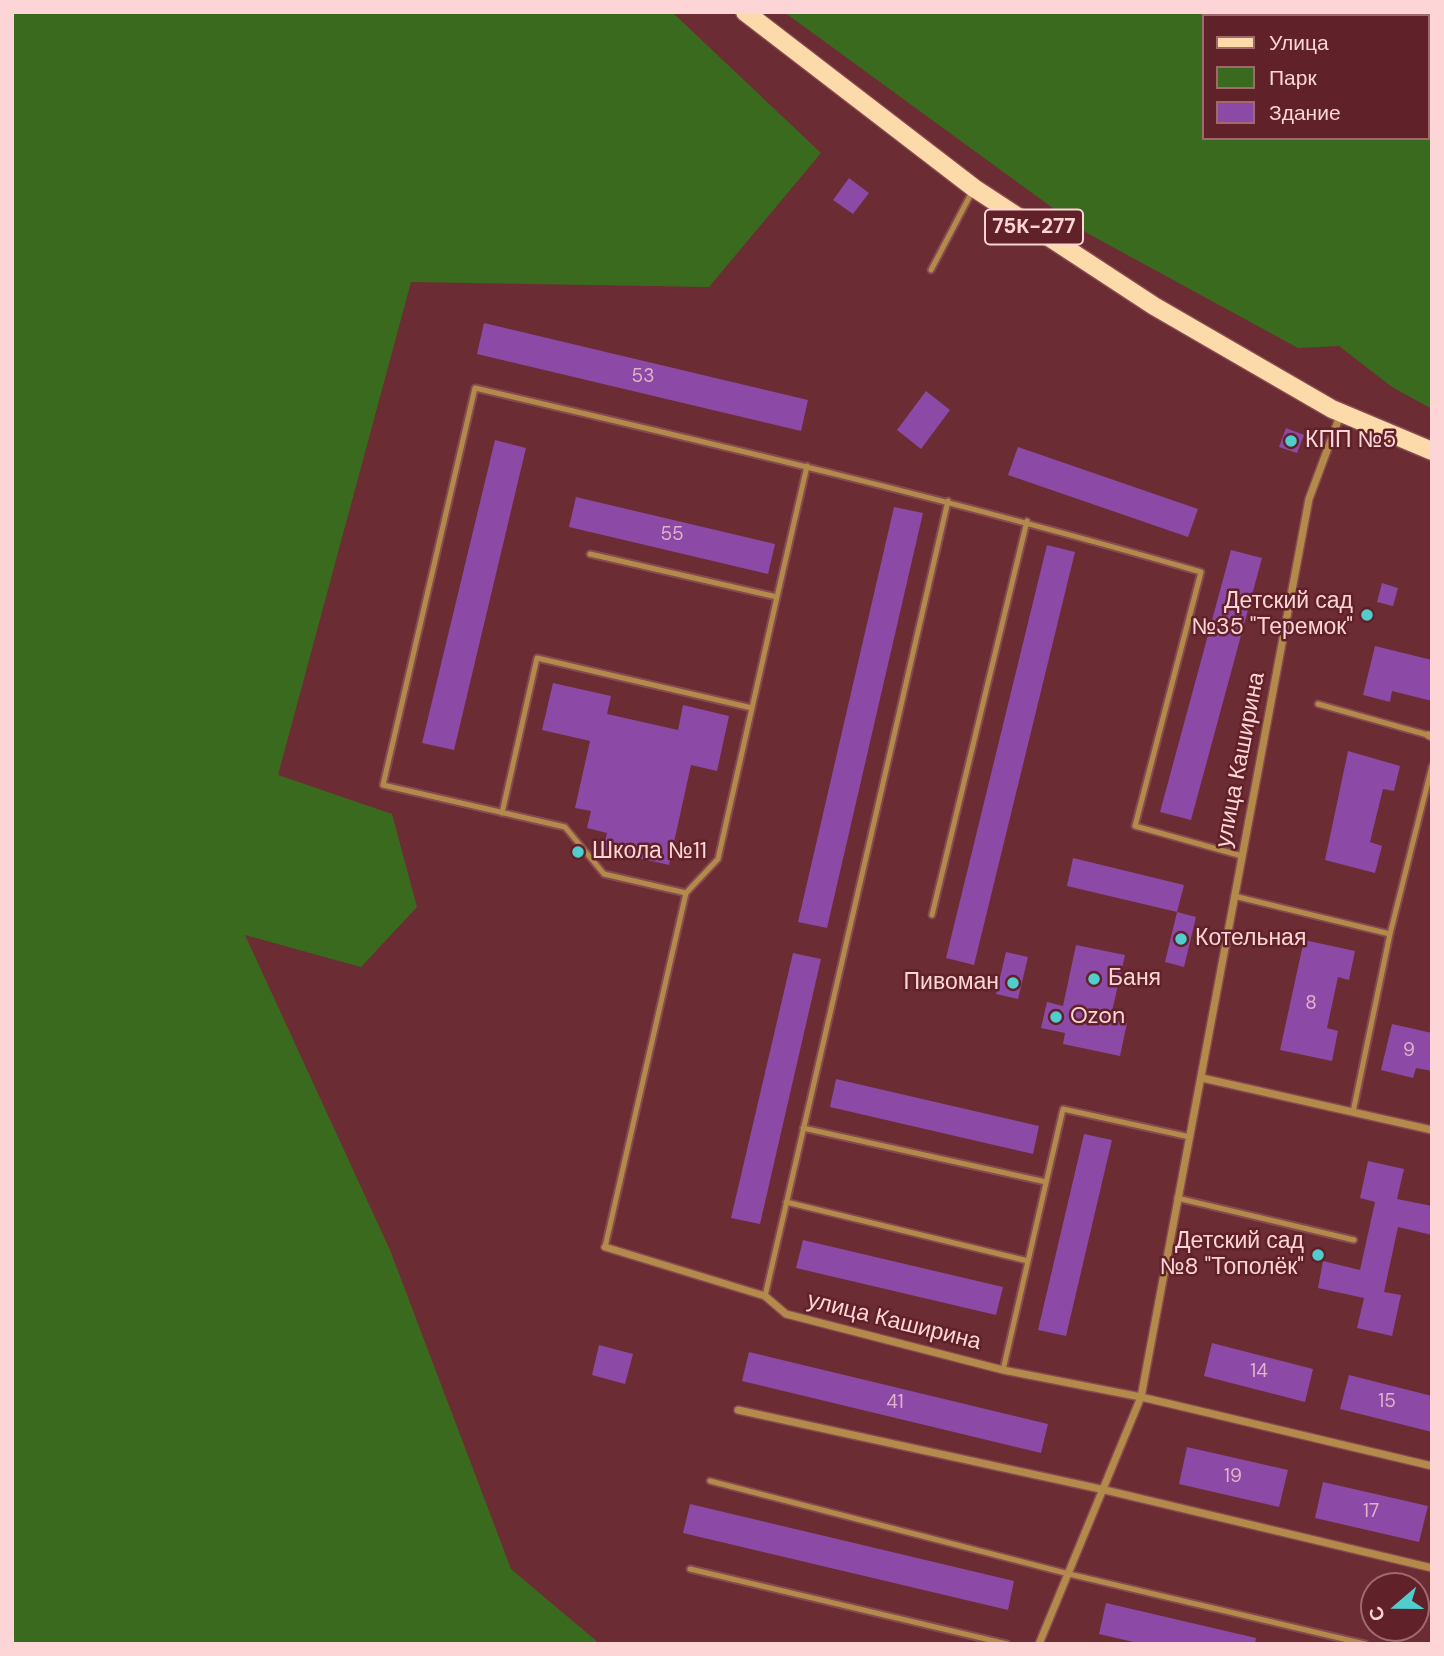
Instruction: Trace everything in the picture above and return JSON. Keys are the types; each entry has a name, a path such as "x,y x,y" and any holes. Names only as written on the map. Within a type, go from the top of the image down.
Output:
{"main road":[{"name":"75К-277","path":"746,12 974,188 1154,306 1342,412 1432,451"}],"street":[{"name":"улица Каширина","path":"1039,1644 1142,1396 1309,499 1342,412"},
{"path":"1202,1078 1432,1130"},
{"name":"улица Каширина","path":"605,1247 765,1296 786,1314 1003,1370 1142,1396 1432,1466"},
{"path":"738,1410 1104,1490 1432,1568"}],"lane":[{"path":"930,270 974,188"},
{"path":"686,893 604,874 565,827 383,785 475,388 1027,521 1201,572 1135,826 1242,856"},
{"path":"605,1247 686,893 718,859 807,466"},
{"path":"765,1296 948,501"},
{"path":"932,915 1027,521"},
{"path":"590,554 777,597"},
{"path":"502,813 537,658 752,708"},
{"path":"1318,704 1430,736"},
{"path":"1353,1112 1390,934 1432,766"},
{"path":"1234,896 1390,934"},
{"path":"1003,1370 1063,1109 1190,1137"},
{"path":"803,1128 1046,1182"},
{"path":"1177,1198 1354,1240"},
{"path":"786,1202 1028,1261"},
{"path":"710,1481 1069,1574 1365,1644"},
{"path":"690,1569 1007,1644"}],"green space":[{"path":"12,12 672,12 821,153 709,287 411,282 278,775 392,814 417,907 361,967 245,935 390,1250 511,1569 600,1644 12,1644"},
{"path":"784,12 1432,12 1432,409 1392,387 1339,346 1298,348 1087,233"}],"building":[{"path":"849,178 869,193 853,214 833,200"},
{"path":"484,323 808,400 801,431 477,354"},
{"path":"926,391 950,410 921,449 897,430"},
{"name":"КПП №5","path":"1286,428 1304,435 1297,453 1279,447"},
{"path":"495,440 526,448 454,750 422,743"},
{"path":"1018,447 1198,509 1188,537 1008,475"},
{"path":"576,497 775,544 768,574 569,527"},
{"path":"894,507 923,513 827,928 798,922"},
{"path":"1047,545 1075,552 974,965 946,958"},
{"path":"1231,550 1262,558 1191,820 1160,812"},
{"path":"1382,583 1398,588 1393,606 1377,602"},
{"path":"1375,646 1432,660 1432,701 1392,691 1390,702 1363,695"},
{"path":"553,683 611,696 607,714 678,730 683,705 729,716 717,771 691,765 669,865 603,850 607,833 587,828 591,811 575,808 590,741 542,730"},
{"path":"1348,751 1400,766 1394,791 1383,789 1370,842 1382,846 1375,873 1325,860"},
{"path":"1073,858 1184,885 1177,912 1067,886"},
{"name":"Котельная","path":"1177,912 1196,917 1184,967 1165,962"},
{"path":"1304,940 1355,951 1349,980 1338,977 1327,1028 1338,1031 1332,1061 1280,1050"},
{"name":"Баня","path":"1076,945 1125,955 1110,1020 1127,1023 1120,1056 1063,1044 1065,1033 1041,1028 1047,1002 1063,1006"},
{"path":"1006,952 1028,957 1018,999 996,994"},
{"path":"793,953 821,959 760,1224 731,1218"},
{"path":"1392,1024 1432,1033 1432,1071 1416,1068 1413,1078 1381,1070"},
{"path":"836,1079 1039,1126 1033,1154 830,1107"},
{"path":"1084,1134 1112,1140 1066,1336 1038,1330"},
{"path":"1368,1161 1404,1169 1397,1199 1432,1206 1432,1235 1398,1227 1384,1292 1401,1295 1392,1336 1357,1328 1364,1298 1318,1288 1323,1261 1360,1270 1375,1202 1360,1198"},
{"path":"803,1240 1003,1287 996,1315 796,1268"},
{"path":"1212,1343 1313,1369 1305,1402 1204,1376"},
{"path":"599,1345 633,1354 625,1384 592,1375"},
{"path":"749,1352 1048,1424 1041,1453 742,1381"},
{"path":"1349,1375 1432,1396 1432,1432 1340,1409"},
{"path":"1187,1447 1288,1470 1279,1507 1179,1484"},
{"path":"1323,1482 1428,1506 1419,1542 1315,1518"},
{"path":"690,1504 1014,1581 1008,1610 683,1533"},
{"path":"1106,1603 1256,1638 1255,1644 1142,1644 1099,1634"}],"place":[{"name":"КПП №5","path":"1291,441"},
{"name":"Детский сад №35 \"Теремок\"","path":"1367,615"},
{"name":"Школа №11","path":"578,852"},
{"name":"Котельная","path":"1181,939"},
{"name":"Баня","path":"1094,979"},
{"name":"Пивоман","path":"1013,983"},
{"name":"Ozon","path":"1056,1017"},
{"name":"Детский сад №8 \"Тополёк\"","path":"1318,1255"}]}
